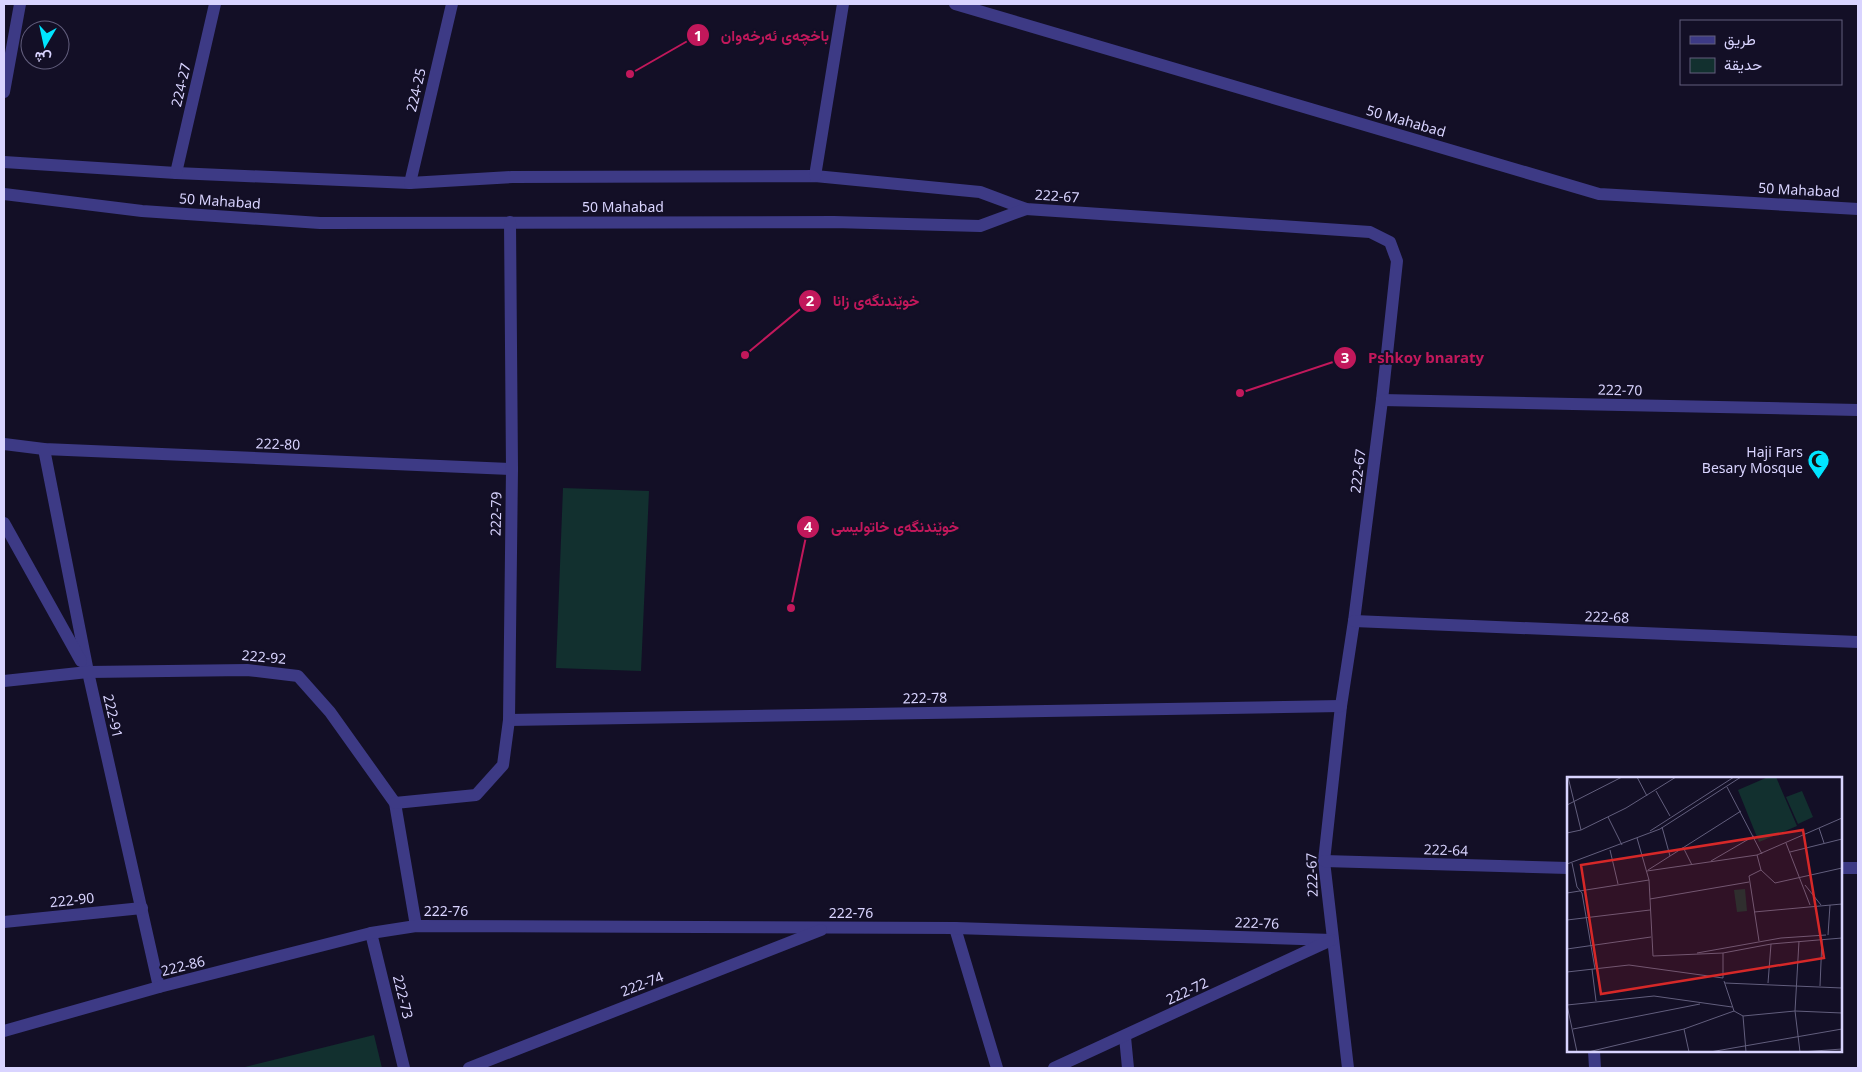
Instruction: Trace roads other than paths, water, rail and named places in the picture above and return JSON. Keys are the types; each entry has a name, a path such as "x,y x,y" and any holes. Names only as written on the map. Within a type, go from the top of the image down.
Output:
{"street":[{"path":"4,92 20,4"},
{"name":"224-27","path":"176,173 215,4"},
{"name":"224-25","path":"410,183 452,4"},
{"path":"815,176 843,4"},
{"name":"50 Mahabad","path":"955,4 1599,194 1858,209"},
{"name":"50 Mahabad","path":"4,162 176,173 410,183 512,177 815,176 980,192 1026,209"},
{"name":"50 Mahabad","path":"4,194 142,211 320,223 834,222 980,226 1026,209"},
{"name":"222-67","path":"1026,209 1370,232 1390,242 1397,261 1382,400 1354,622 1341,706 1324,861 1348,1068"},
{"name":"222-79","path":"395,803 476,795 503,765 509,720 512,469 510,222"},
{"name":"222-70","path":"1382,400 1858,410"},
{"name":"222-80","path":"4,444 44,449 512,469"},
{"name":"222-91","path":"44,449 88,672 159,988"},
{"path":"4,523 88,672"},
{"name":"222-68","path":"1354,622 1858,642"},
{"name":"222-92","path":"4,681 88,672 247,670 298,676 330,712 395,803 416,926"},
{"name":"222-78","path":"509,720 1341,706"},
{"name":"222-64","path":"1324,861 1567,868"},
{"path":"1842,868 1858,868"},
{"name":"222-90","path":"4,922 142,908"},
{"name":"222-76","path":"372,933 416,926 955,928 1332,940"},
{"name":"222-74","path":"469,1068 826,928"},
{"path":"955,928 997,1068"},
{"name":"222-86","path":"4,1031 159,988 372,933"},
{"name":"222-73","path":"372,933 404,1068"},
{"name":"222-72","path":"1054,1068 1125,1037 1332,940"},
{"path":"1125,1037 1128,1068"},
{"path":"1594,1052 1595,1068"}],"place":[{"name":"باخچەی ئەرخەوان","path":"630,74"},
{"name":"خوێندنگەی زانا","path":"745,355"},
{"name":"Pshkoy bnaraty","path":"1240,393"},
{"name":"Haji Fars Besary Mosque","path":"1819,479"},
{"name":"خوێندنگەی خاتولیسی","path":"791,608"}]}
